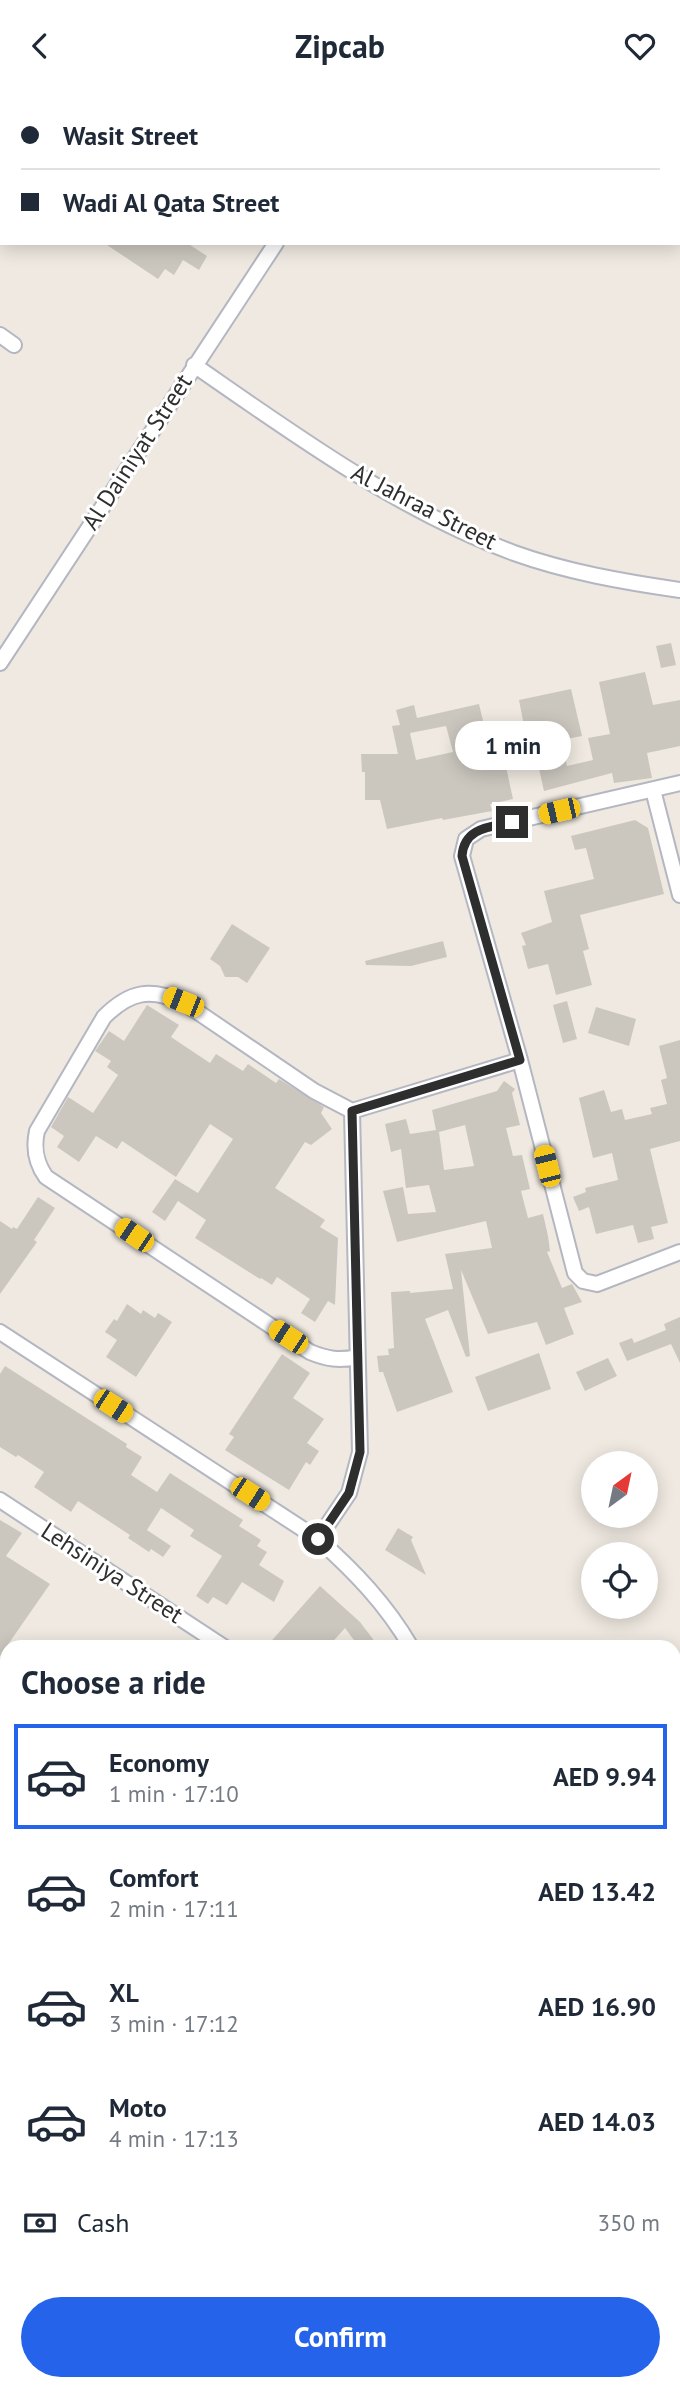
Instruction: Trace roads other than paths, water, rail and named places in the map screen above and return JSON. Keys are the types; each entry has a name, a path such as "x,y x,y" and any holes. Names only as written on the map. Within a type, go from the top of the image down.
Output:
{"street":[{"name":"Al Dainiyat Street","path":"0,663 5,646 275,245"},
{"path":"0,335 15,345"},
{"name":"Al Jahraa Street","path":"194,365 293,433 385,491 449,525 515,553 584,573 680,590"},
{"path":"680,783 481,829 466,839 462,856 520,1060 575,1272 583,1281 597,1283 680,1252"},
{"path":"653,790 680,894"},
{"path":"357,1357 342,1360 325,1358 310,1352 47,1177 35,1151 37,1132 104,1017 117,1004 132,996 149,993 167,995 183,1002 314,1091 352,1111 520,1060"},
{"path":"318,1539 349,1493 360,1452 352,1111"},
{"path":"0,1332 318,1539 349,1566 377,1597 406,1640"},
{"name":"Lehsiniya Street","path":"0,1500 213,1640"}]}
